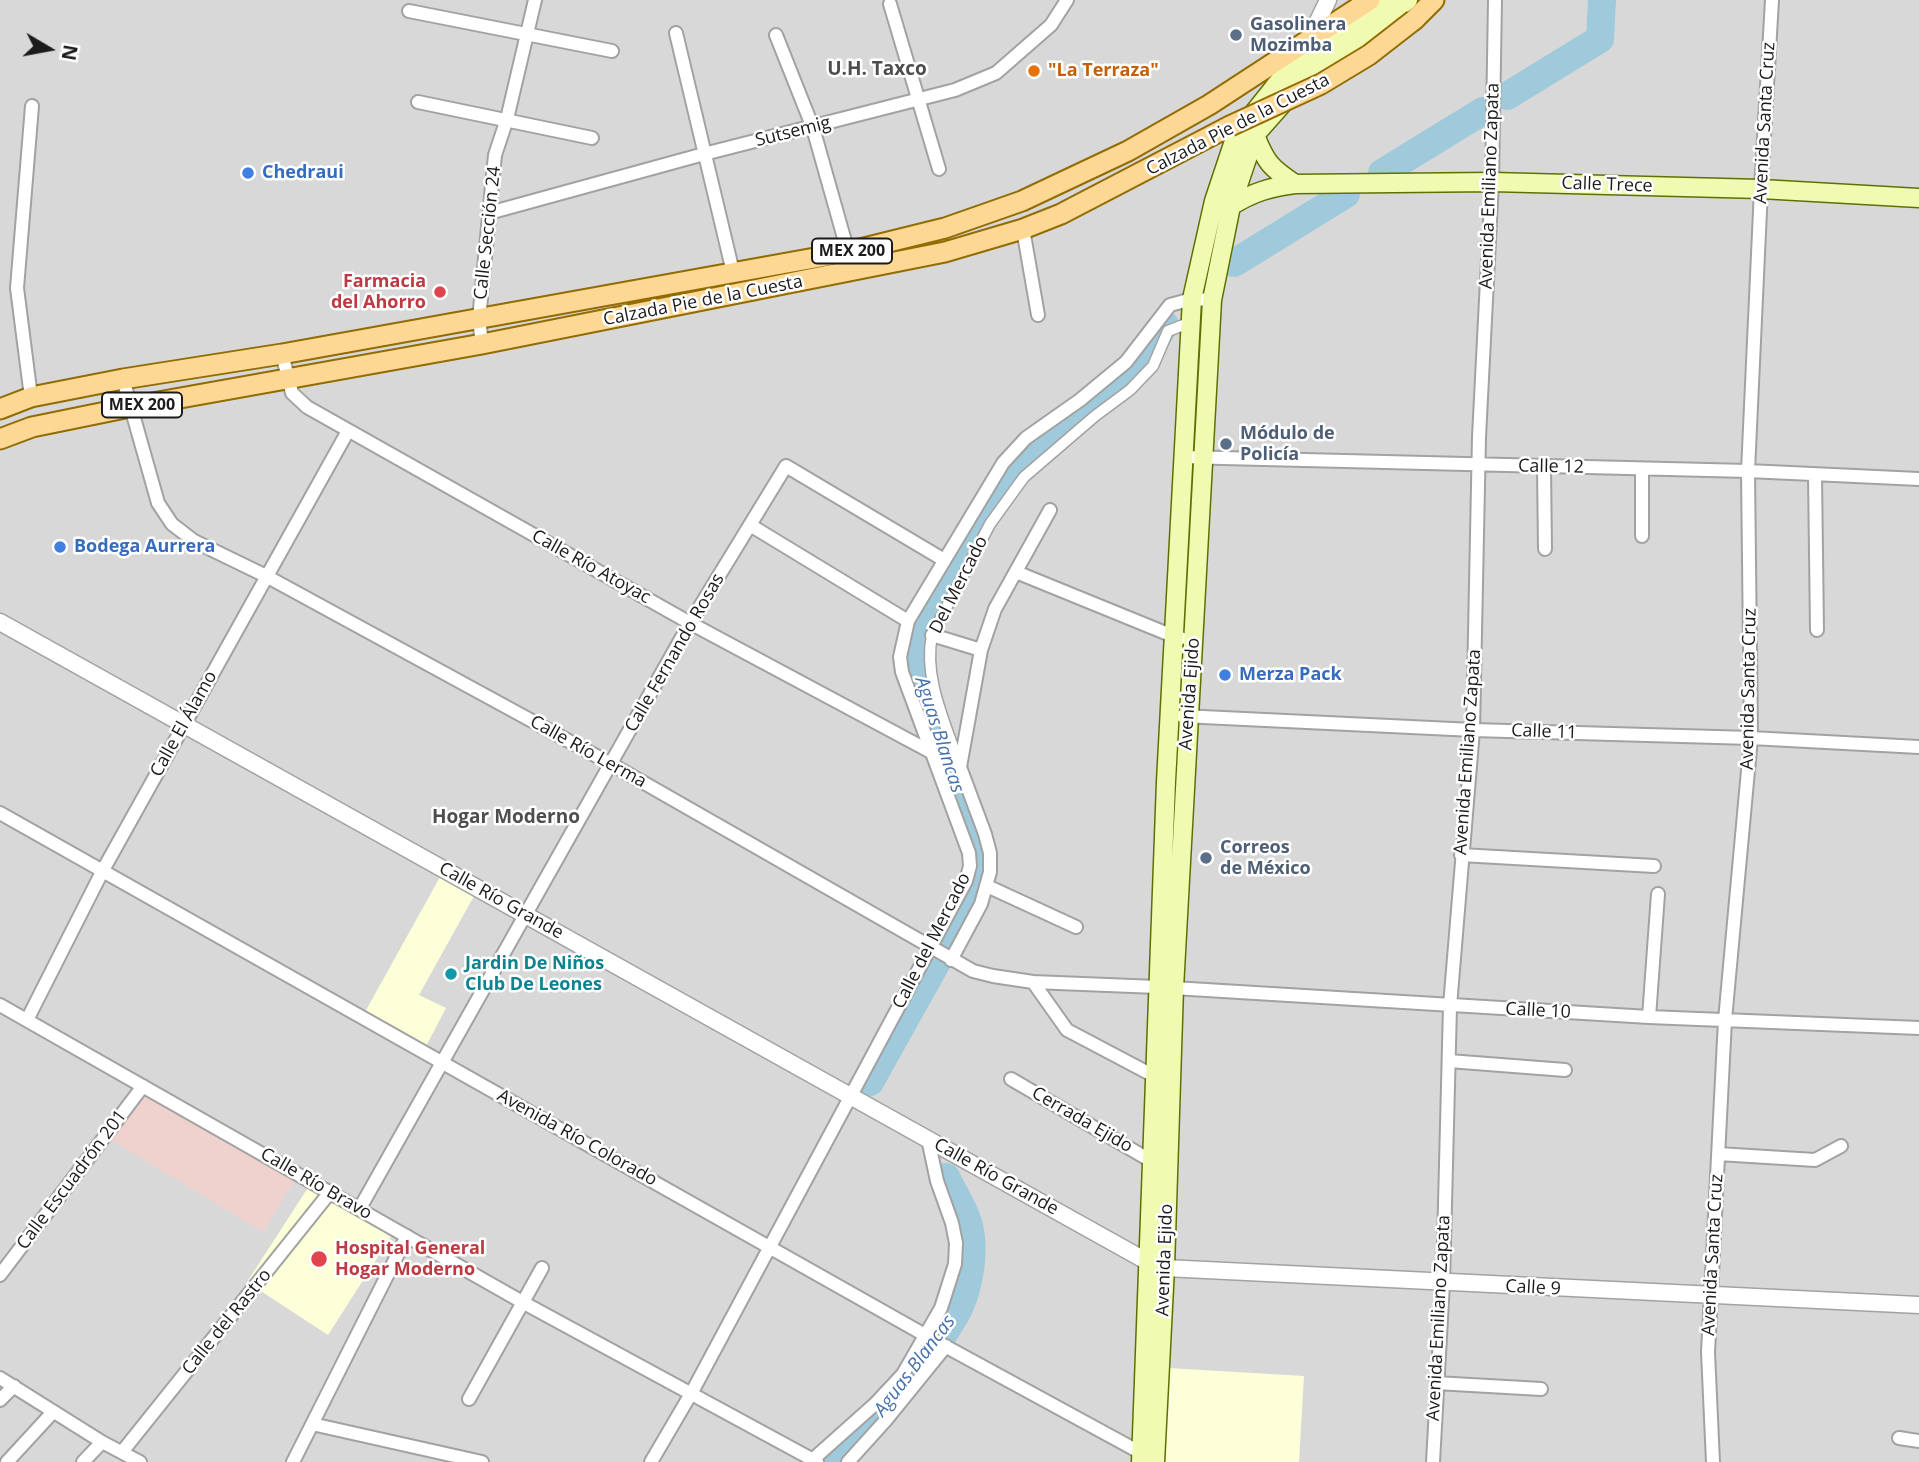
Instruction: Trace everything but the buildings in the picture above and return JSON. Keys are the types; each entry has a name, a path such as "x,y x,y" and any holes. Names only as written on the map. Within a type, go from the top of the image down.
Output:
{"main road":[{"name":"Calzada Pie de la Cuesta","path":"0,409 32,397 123,379 282,354 848,252 945,228 1023,201 1128,151 1209,105 1370,0"},
{"name":"Avenida Ejido","path":"1148,1459 1166,987 1169,715 1192,299 1214,201 1236,135 1279,81 1385,0"},
{"name":"Avenida Ejido","path":"1157,1265 1153,1162 1156,1077 1166,987 1194,640 1212,300 1231,205 1255,135 1292,93 1408,0"},
{"name":"Calzada Pie de la Cuesta","path":"0,439 32,427 130,407 482,344 907,261 1023,229 1085,202 1226,128 1321,84 1369,55 1414,20 1434,0"},
{"path":"1209,105 1226,128"},
{"path":"1255,135 1265,159 1277,172 1295,184"},
{"name":"Calle Trece","path":"1231,205 1268,187 1295,184 1492,182 1919,198"}],"street":[{"name":"Calle Sección 24","path":"482,344 479,319 495,155 507,119 535,0"},
{"name":"Sutsemig","path":"489,213 704,154 955,90 996,73 1051,24 1067,0"},
{"path":"1307,43 1328,0"},
{"name":"Avenida Emiliano Zapata","path":"1433,1462 1443,1283 1450,1006 1473,730 1478,465 1492,182 1495,0"},
{"name":"Avenida Santa Cruz","path":"1713,1462 1708,1352 1725,1020 1751,738 1748,471 1772,0"},
{"path":"890,4 939,169"},
{"path":"409,11 612,51"},
{"path":"676,33 733,272"},
{"path":"776,35 813,128 848,252"},
{"path":"418,102 592,138"},
{"path":"32,106 17,288 32,397"},
{"path":"1023,229 1038,315"},
{"path":"1192,299 1212,300"},
{"name":"Calle del Mercado","path":"651,1462 692,1392 851,1096 940,954 966,881 970,866 969,853 902,673 900,657 908,621 1003,463 1026,438 1080,400 1126,362 1170,305 1192,299"},
{"name":"Del Mercado","path":"940,954 981,904 990,872 990,853 930,675 928,654 932,635 990,524 1024,477 1095,416 1130,390 1153,366 1168,331 1191,322"},
{"name":"Calle Río Atoyac","path":"282,354 292,393 307,407 690,624 931,752"},
{"name":"Calle Río Lerma","path":"123,379 158,503 172,524 194,541 266,576 611,764 972,971 1033,982 1166,987"},
{"name":"Calle El Álamo","path":"27,1020 103,870 348,431"},
{"name":"Calle 12","path":"1182,457 1748,471 1919,479"},
{"name":"Calle Fernando Rosas","path":"360,1208 444,1064 690,624 786,466 944,560"},
{"path":"1544,467 1545,549"},
{"path":"1642,469 1642,537"},
{"path":"1815,475 1818,629"},
{"path":"960,767 981,650 995,609 1050,510"},
{"path":"750,525 908,621"},
{"path":"1016,572 1173,636 1194,640"},
{"name":"Calle Río Grande","path":"0,622 1157,1265"},
{"path":"932,635 981,650"},
{"name":"Calle 11","path":"1169,715 1919,747"},
{"name":"Avenida Río Colorado","path":"0,813 1148,1459"},
{"path":"1461,855 1654,866"},
{"path":"987,886 1076,927"},
{"path":"1649,1017 1658,894"},
{"path":"1033,982 1067,1030 1156,1077"},
{"name":"Calle 10","path":"1166,987 1649,1017 1919,1028"},
{"name":"Calle Río Bravo","path":"0,1005 524,1303 692,1392 813,1461"},
{"path":"1448,1061 1565,1070"},
{"name":"Cerrada Ejido","path":"1011,1079 1153,1162"},
{"name":"Calle Escuadrón 201","path":"0,1275 143,1086"},
{"path":"848,1462 886,1420 936,1341 955,1264 956,1243 937,1181 928,1139"},
{"path":"1718,1154 1815,1160 1841,1146"},
{"name":"Calle del Rastro","path":"122,1452 331,1192"},
{"path":"293,1462 407,1236"},
{"name":"Calle 9","path":"1157,1265 1443,1283 1919,1306"},
{"path":"469,1399 542,1269"},
{"path":"813,1461 875,1404 936,1341"},
{"path":"0,1378 102,1442 140,1462"},
{"path":"1436,1383 1541,1388"},
{"path":"0,1400 13,1386"},
{"path":"7,1462 53,1412"},
{"path":"312,1424 482,1462"},
{"path":"1899,1438 1919,1441"},
{"path":"83,1462 102,1442"}],"shaded area":[{"path":"0,0 1919,0 1919,1462 0,1462"},
{"path":"440,877 474,896 419,995 446,1008 424,1050 365,1012"},
{"path":"141,1094 294,1181 263,1232 110,1139"},
{"name":"Hospital General Hogar Moderno","path":"311,1183 392,1235 328,1335 247,1282"},
{"path":"1168,1368 1304,1376 1299,1462 1162,1462"}],"waterway":[{"name":"Aguas Blancas","path":"1507,96 1600,39 1602,0"},
{"name":"Aguas Blancas","path":"1382,173 1483,111"},
{"name":"Aguas Blancas","path":"1234,263 1346,194"},
{"name":"Aguas Blancas","path":"870,1082 951,937 979,879 978,853 917,675 917,638 969,542 1029,449 1117,385 1143,358 1165,325"},
{"name":"Aguas Blancas","path":"832,1462 883,1411 915,1374 943,1335 964,1296 972,1251 969,1225 946,1177"}],"place":[{"name":"Gasolinera Mozimba","path":"1236,35"},
{"name":"\"La Terraza\"","path":"1034,71"},
{"name":"Chedraui","path":"248,173"},
{"name":"Farmacia del Ahorro","path":"440,292"},
{"name":"Módulo de Policía","path":"1226,444"},
{"name":"Bodega Aurrera","path":"60,547"},
{"name":"Merza Pack","path":"1225,675"},
{"name":"Correos de México","path":"1206,858"},
{"name":"Jardin De Niños Club De Leones","path":"451,974"},
{"name":"Hospital General Hogar Moderno","path":"319,1259"}],"district":[{"name":"U.H. Taxco","path":"877,70"},
{"name":"Hogar Moderno","path":"506,818"}]}
